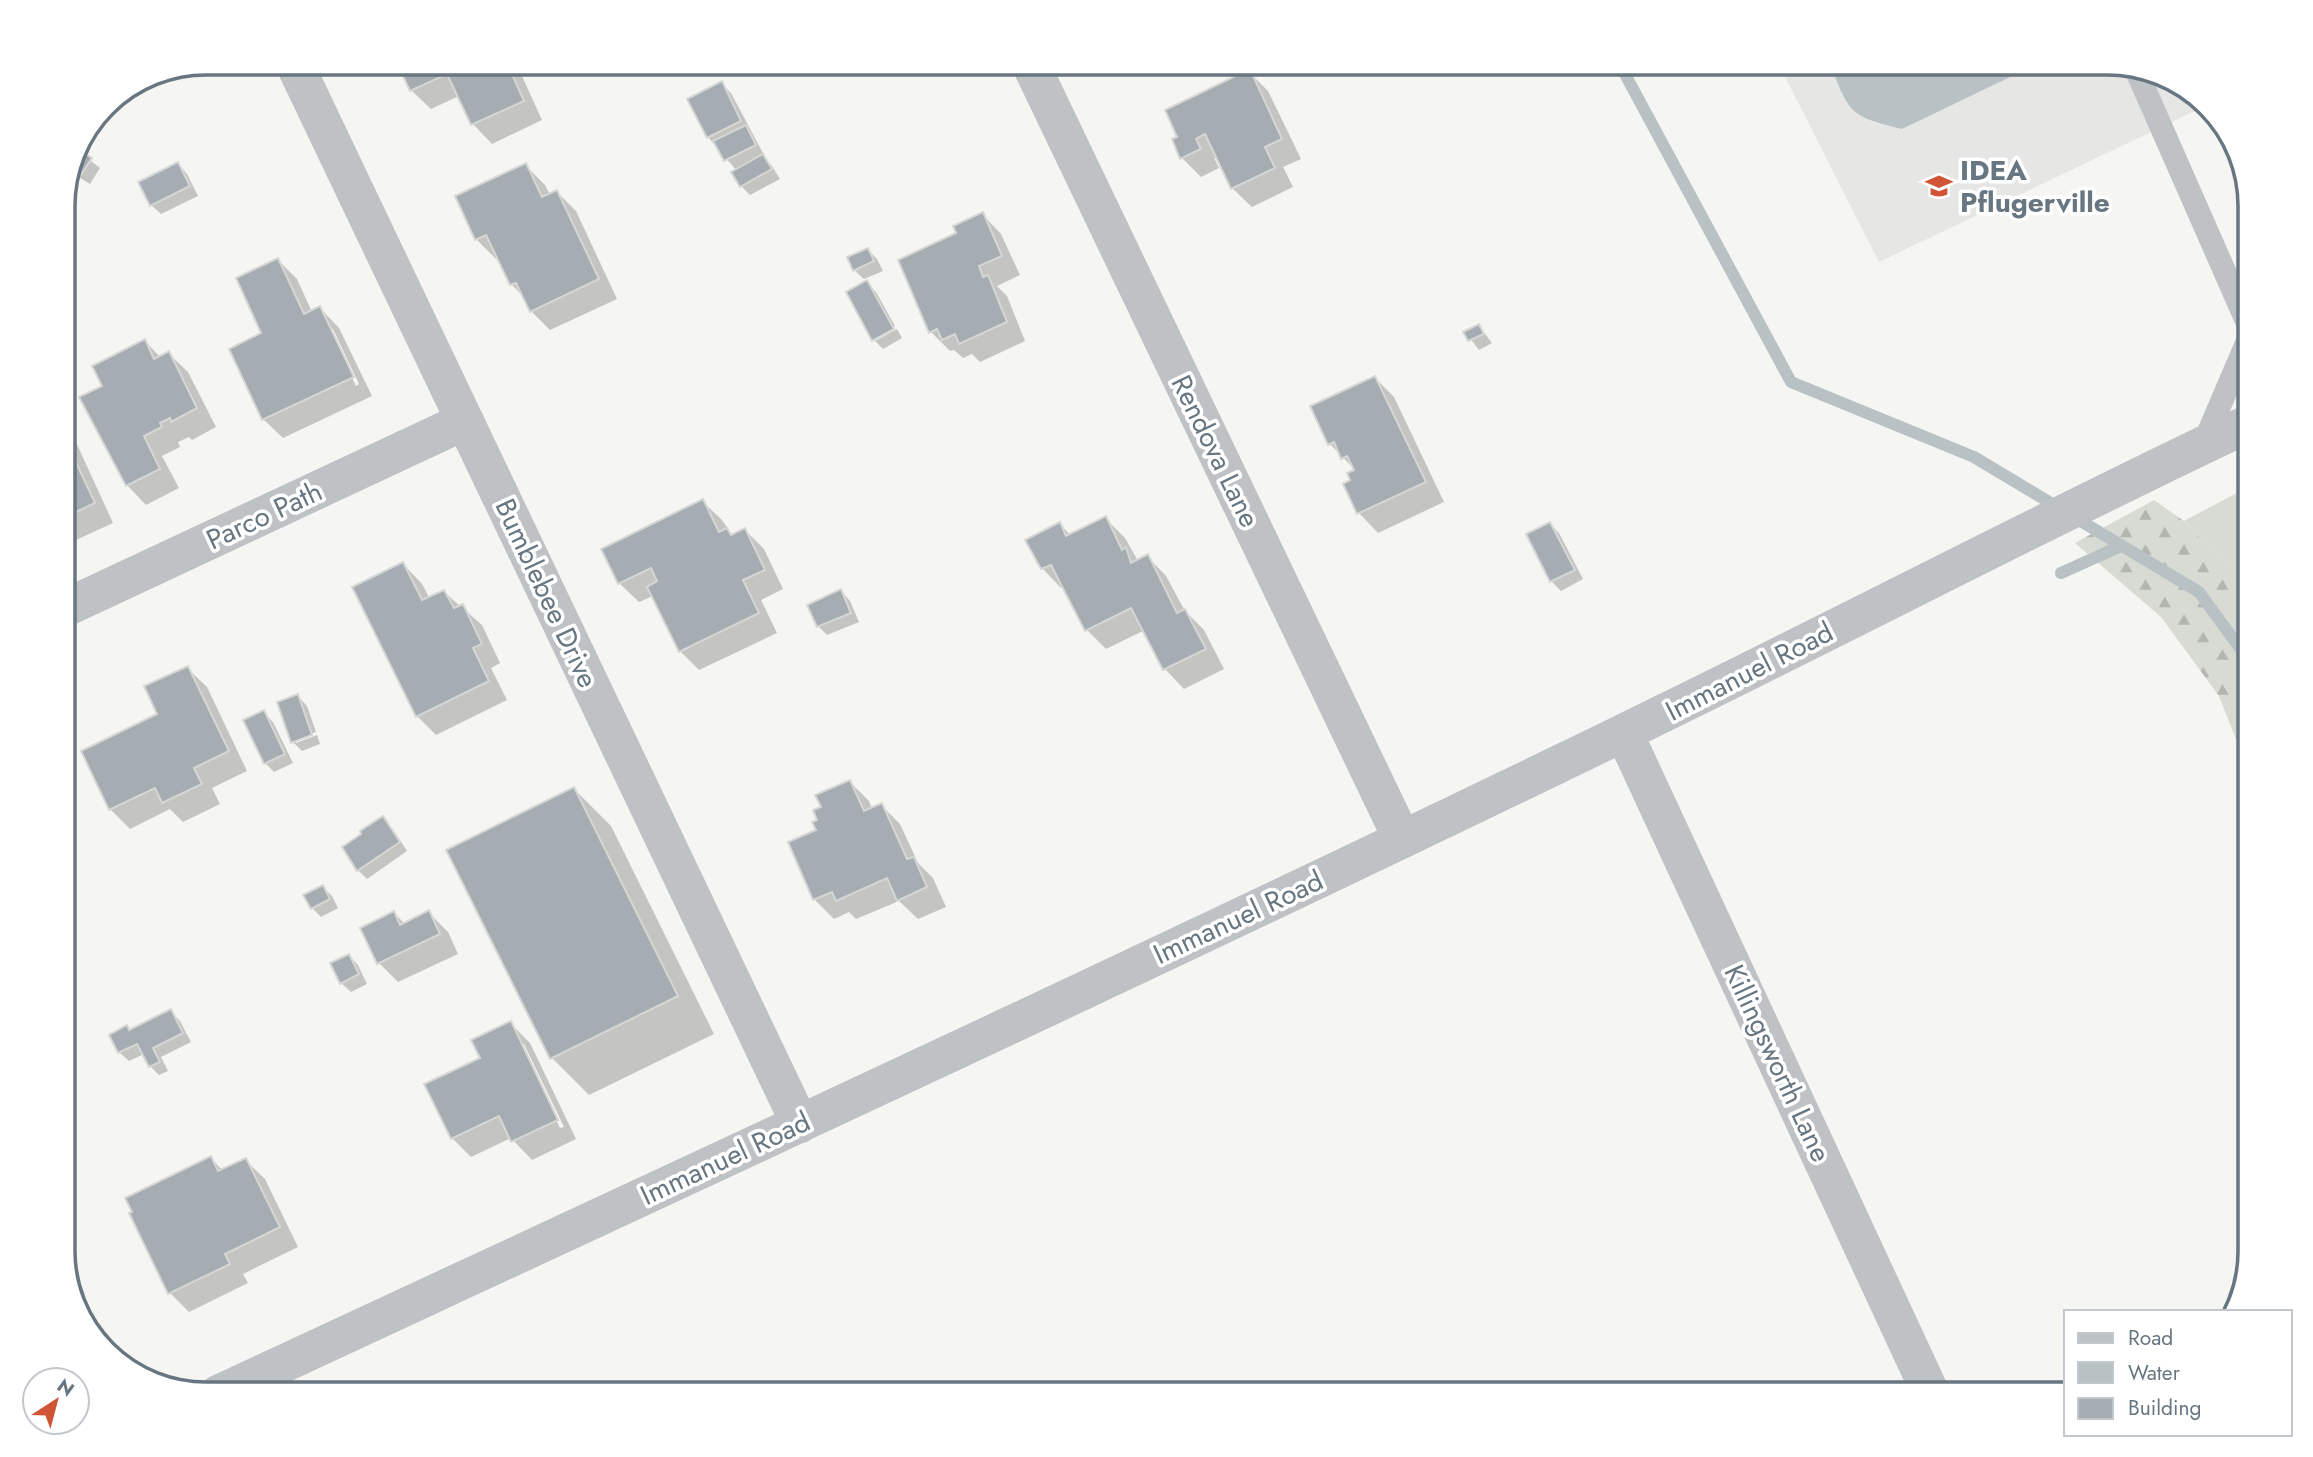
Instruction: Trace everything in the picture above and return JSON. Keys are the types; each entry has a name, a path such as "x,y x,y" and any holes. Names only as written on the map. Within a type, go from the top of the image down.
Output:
{"street":[{"name":"Bumblebee Drive","path":"300,76 800,1124"},
{"name":"Rendova Lane","path":"1036,76 1402,839"},
{"name":"Parco Path","path":"76,603 465,421"},
{"name":"Immanuel Road","path":"244,1382 800,1124 1624,733 2116,486 2237,429"},
{"name":"Killingsworth Lane","path":"1624,733 1925,1382"}],"lane":[{"path":"2140,80 2237,300"},
{"path":"2203,445 2237,365"}],"shaded area":[{"name":"IDEA Pflugerville","path":"1784,75 2124,76 2157,85 2180,97 2196,111 1879,262"}],"green space":[{"path":"2237,493 2237,578 2184,521"},
{"path":"2154,500 2184,521 2237,578 2238,743 2219,696 2161,617 2075,543"}],"water":[{"path":"1835,75 2014,75 1902,129 1861,116 1853,110"}],"building":[{"path":"1237,75 1253,75 1282,139 1265,147 1275,168 1231,189 1205,134 1196,139 1201,149 1180,159 1172,139 1177,137 1165,110"},
{"path":"403,76 443,76 410,91"},
{"path":"448,76 513,76 524,101 471,125"},
{"path":"722,81 741,121 707,138 687,99"},
{"path":"746,125 756,145 724,161 713,141"},
{"path":"86,154 92,158 80,176 80,172"},
{"path":"763,154 772,169 740,187 731,172"},
{"path":"178,162 190,186 150,206 138,182"},
{"path":"526,163 542,197 557,190 599,279 530,312 516,283 510,285 486,235 475,240 455,196"},
{"path":"983,212 1002,256 979,266 983,277 988,275 1007,322 959,344 955,334 942,340 937,329 929,333 898,260 956,233 953,226"},
{"path":"868,248 874,261 853,271 847,257"},
{"path":"278,258 304,314 320,306 354,377 262,420 229,349 261,333 236,278"},
{"path":"867,280 894,329 872,341 846,292"},
{"path":"1479,324 1484,334 1468,341 1463,332"},
{"path":"145,339 154,359 169,351 197,408 171,422 170,418 160,423 162,427 144,436 160,469 126,486 79,397 102,386 92,366"},
{"path":"1375,376 1426,482 1357,514 1343,484 1350,480 1347,473 1354,470 1347,456 1341,459 1334,442 1328,445 1310,406"},
{"path":"76,463 95,503 76,512"},
{"path":"703,499 719,532 727,528 731,535 745,528 765,570 743,580 759,613 679,652 647,587 657,581 651,568 618,584 601,549"},
{"path":"1106,516 1122,550 1126,547 1131,563 1148,554 1177,613 1185,609 1206,649 1163,670 1131,608 1085,631 1051,565 1041,569 1025,540 1060,522 1066,536"},
{"path":"1550,522 1575,570 1550,582 1526,534"},
{"path":"403,562 422,600 444,590 454,608 463,604 482,644 473,648 489,681 416,717 352,587"},
{"path":"841,589 851,613 817,627 807,605"},
{"path":"188,666 229,751 194,768 202,784 162,803 155,788 109,810 81,751 157,714 144,686"},
{"path":"298,694 312,735 291,743 277,702"},
{"path":"264,710 285,754 264,764 243,720"},
{"path":"850,780 864,811 882,803 907,859 914,857 927,887 897,901 887,878 836,901 832,892 813,900 788,842 816,830 812,822 817,820 813,810 821,807 815,795"},
{"path":"574,787 678,996 550,1059 446,850"},
{"path":"383,816 400,842 357,871 342,847"},
{"path":"323,885 330,899 311,909 303,895"},
{"path":"429,910 440,934 377,964 360,928 394,911 400,925"},
{"path":"349,954 359,974 340,984 330,963"},
{"path":"171,1009 183,1033 153,1048 160,1062 149,1067 137,1044 118,1053 109,1035 127,1025 129,1030"},
{"path":"511,1021 558,1120 511,1142 499,1116 451,1139 424,1084 480,1058 471,1040"},
{"path":"211,1156 218,1171 246,1158 280,1227 225,1254 230,1264 168,1294 129,1213 132,1212 125,1198"}],"waterway":[{"path":"1626,75 1791,382 1974,457 2199,592 2237,645"},
{"path":"2061,573 2121,546"}],"place":[{"name":"IDEA Pflugerville","path":"1939,186"}]}
